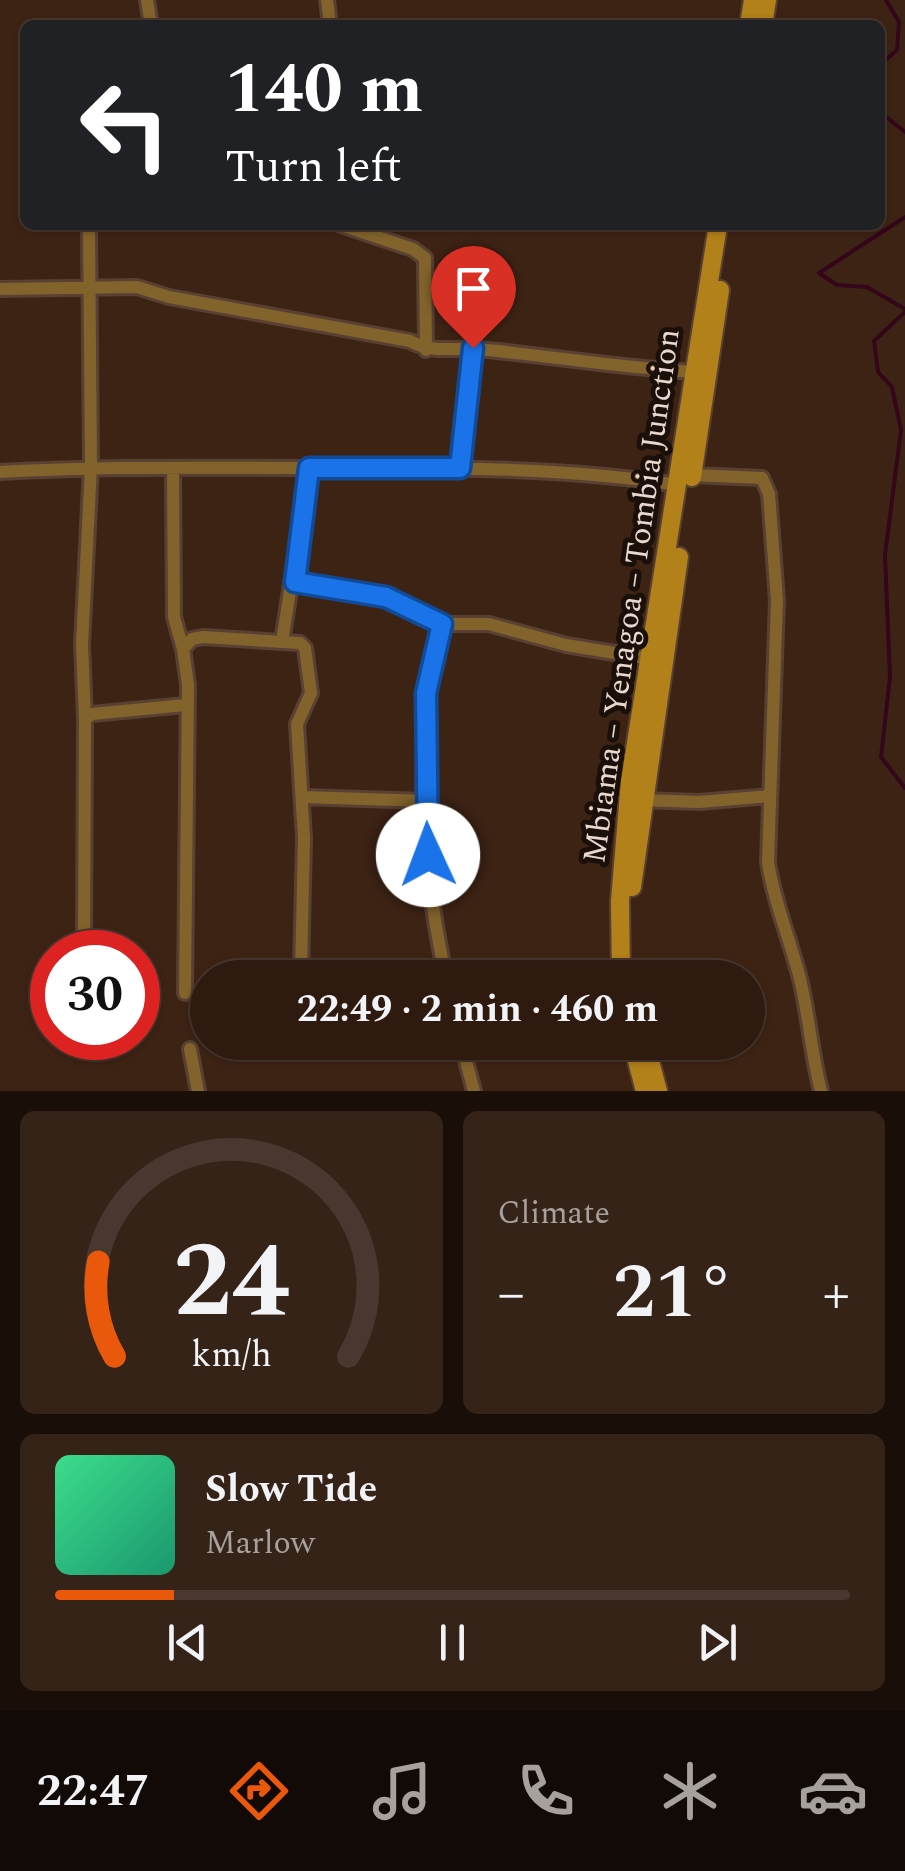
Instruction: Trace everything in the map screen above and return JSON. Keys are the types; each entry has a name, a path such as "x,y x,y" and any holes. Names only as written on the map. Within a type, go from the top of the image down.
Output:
{"main road":[{"name":"Mbiama – Yenagoa – Tombia Junction","path":"633,960 631,891 685,480 694,372 717,230"},
{"name":"Mbiama – Yenagoa – Tombia Junction","path":"621,960 623,840 651,659 729,230"},
{"path":"637,1060 646,1091"},
{"path":"650,1060 658,1091"}],"street":[{"path":"84,930 86,719 82,644 91,467 88,230"},
{"path":"372,230 426,258 426,350"},
{"path":"0,290 137,287 169,297 410,341 426,350 473,348 603,367 694,372"},
{"path":"460,468 473,348"},
{"path":"0,472 91,467 460,468 560,470 685,480 762,478 768,494 777,600 766,840 773,898 800,979 808,1041 821,1091"},
{"path":"173,468 174,617 188,686 185,993"},
{"path":"282,642 295,582 309,468"},
{"path":"295,582 386,597 442,624 490,624 566,645 651,659"},
{"path":"442,624 426,693 426,801 430,892 443,960"},
{"path":"183,649 192,639 202,637 300,643 308,655 311,693 298,724 303,797 301,960"},
{"path":"86,719 92,714 185,705"},
{"path":"642,800 698,802 768,796"},
{"path":"303,797 426,801"},
{"path":"192,1060 198,1091"},
{"path":"459,1091 473,1088 466,1060"}],"waterway":[{"path":"885,61 897,50 899,22 886,0"},
{"path":"885,116 905,132"},
{"path":"905,217 819,273 837,285 867,287 905,309"},
{"path":"905,312 874,341 878,372 892,387 901,430 885,555 890,677 881,757 905,788"}],"route":[{"path":"428,855 426,693 442,624 386,597 295,582 309,468 460,468 473,348"}]}
